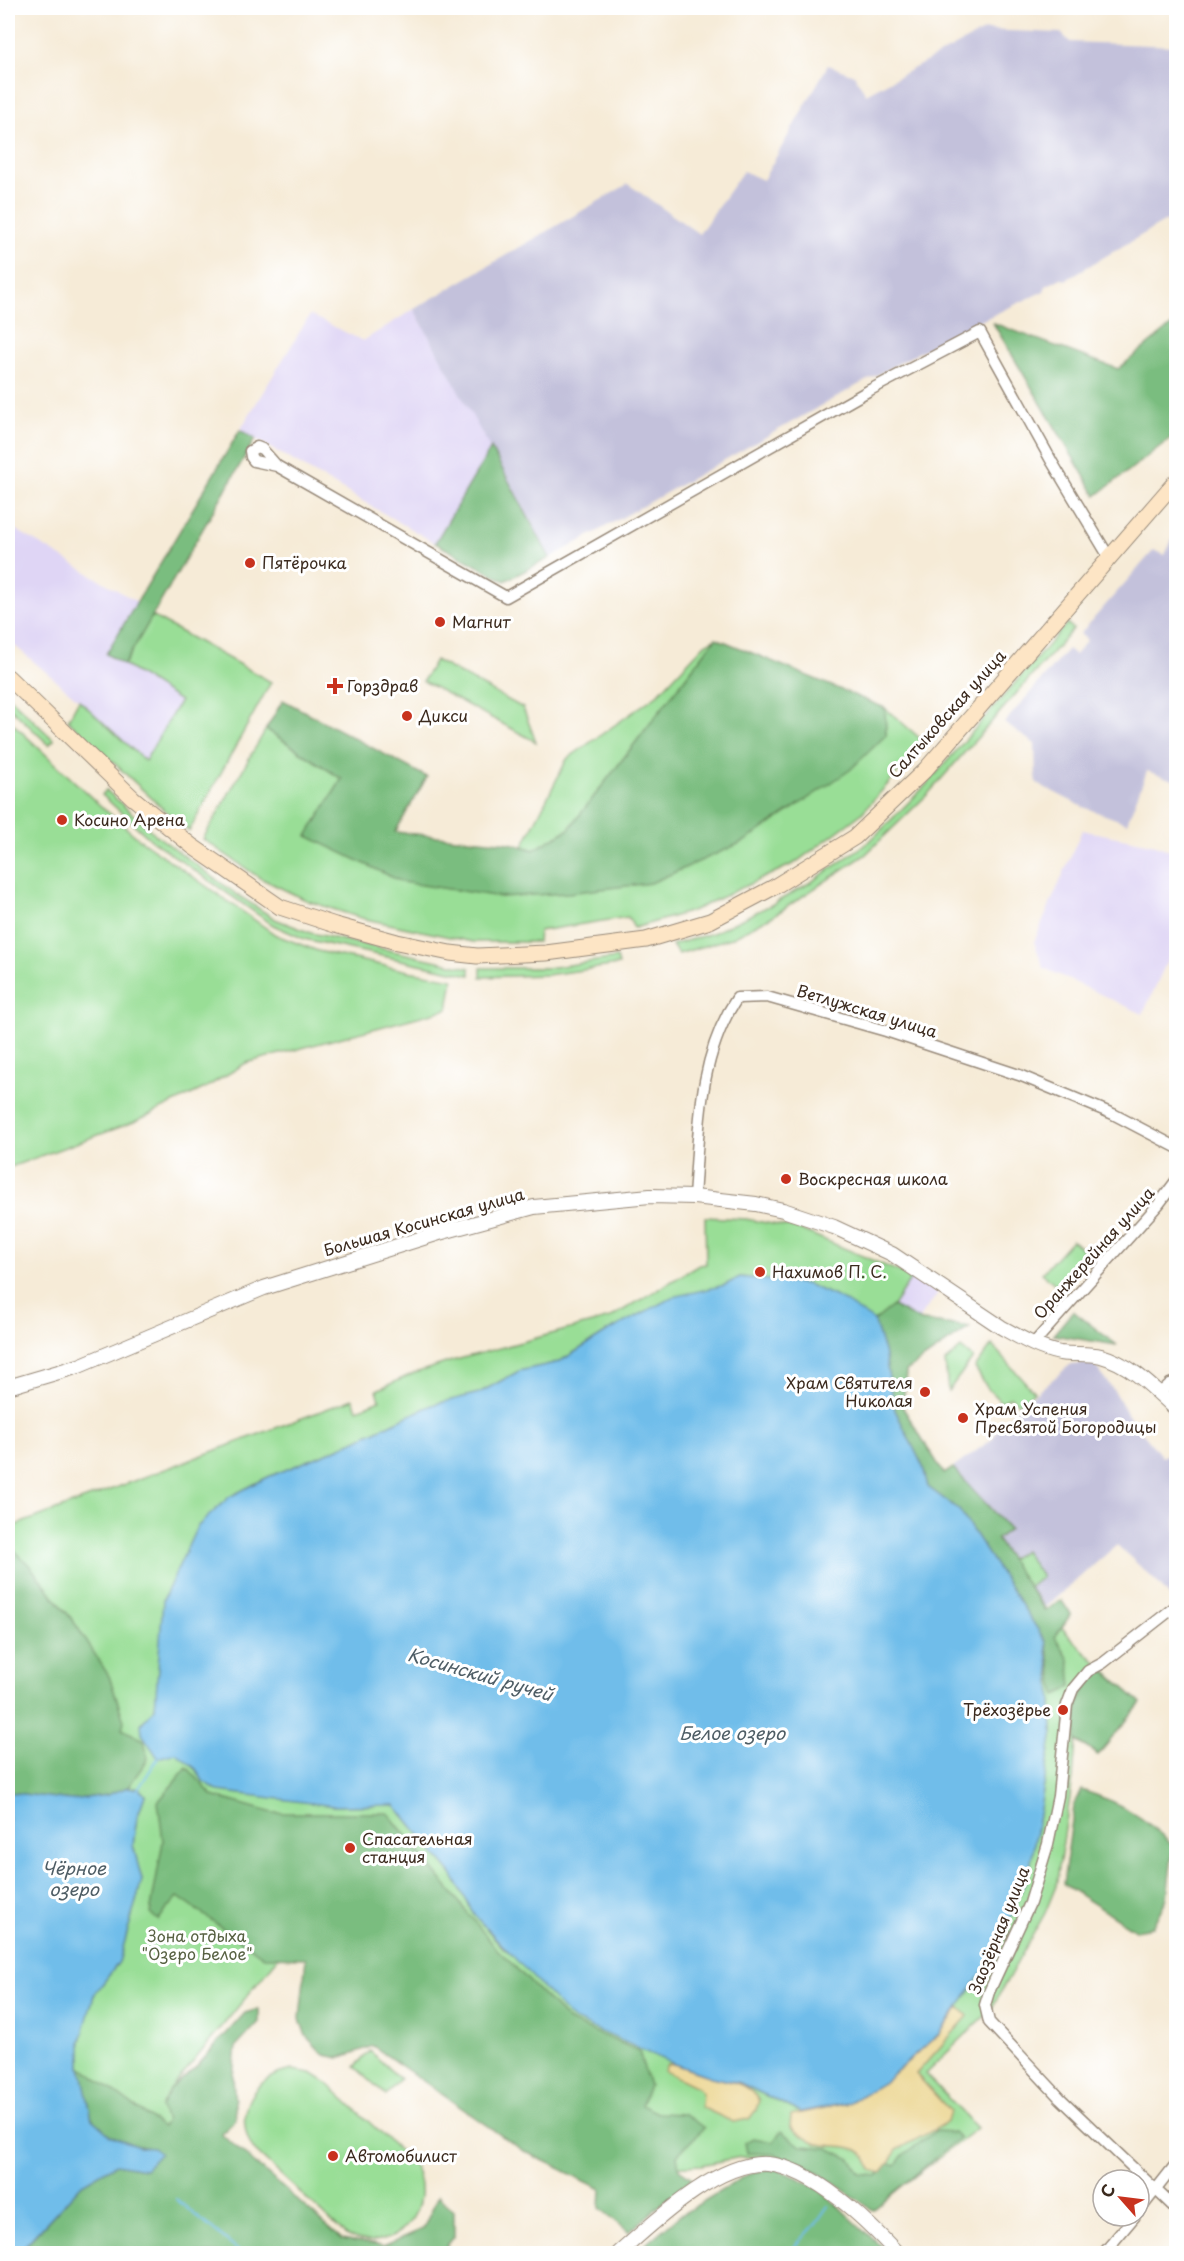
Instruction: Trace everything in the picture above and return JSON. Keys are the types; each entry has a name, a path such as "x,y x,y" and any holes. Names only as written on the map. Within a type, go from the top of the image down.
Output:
{"main road":[{"name":"Салтыковская улица","path":"8,677 133,798 192,846 280,907 371,935 477,956 546,953 654,939 710,921 774,887 855,837 925,770 1176,481"}],"street":[{"path":"277,465 506,597 868,392 980,332 1052,462 1109,557"},
{"name":"Ветлужская улица","path":"694,1197 702,1092 716,1040 726,1015 737,998 767,997 886,1031 1019,1075 1113,1114 1176,1147"},
{"name":"Оранжерейная улица","path":"1033,1344 1158,1205 1176,1181"},
{"name":"Большая Косинская улица","path":"8,1388 79,1366 264,1288 439,1233 534,1207 650,1196 694,1197 756,1204 783,1210 860,1238 892,1254 1001,1328 1033,1344 1058,1353 1100,1356 1110,1359 1134,1372 1176,1409"},
{"path":"1160,1393 1176,1382"},
{"name":"Заозёрная улица","path":"1176,1606 1103,1663 1088,1671 1073,1689 1067,1705 1058,1796 1048,1844 1030,1903 985,2005 989,2022 1045,2082 1176,2209"},
{"path":"1151,2196 1176,2163"},
{"path":"618,2253 674,2205 713,2179 742,2168 767,2164 789,2169 810,2179 856,2211 898,2253"},
{"path":"1103,2253 1125,2228"}],"shaded area":[{"path":"985,30 1061,33 1070,42 1176,46 1176,215 1065,280 1061,278 1046,286 1044,291 953,334 858,385 550,558 414,309 628,184 699,234 743,171 763,180 828,65 854,75 866,94"},
{"path":"414,309 491,448 435,543 240,430 310,315 363,341"},
{"path":"8,525 137,602 106,654 180,701 145,762 79,700 8,640"},
{"path":"1176,531 1176,781 1147,771 1127,823 1083,807 1036,783 1035,744 1004,723 1068,649 1075,655 1087,640 1080,634 1154,550 1165,555"},
{"path":"1082,830 1156,845 1176,853 1176,941 1143,1014 1044,968 1034,942"},
{"path":"912,1277 938,1294 918,1319 893,1306"},
{"path":"1093,1363 1117,1395 1127,1414 1162,1457 1176,1449 1176,1595 1172,1599 1117,1545 1044,1608 1029,1587 1041,1577 1011,1559 996,1539 1009,1529 953,1468 991,1440 1012,1413 1070,1365"}],"green space":[{"path":"1176,322 1176,434 1096,496 993,323 1118,369"},
{"path":"240,430 255,439 124,665 106,654"},
{"path":"491,448 550,558 505,581 435,543"},
{"path":"152,616 271,682 189,831 68,720 79,700 145,761 180,701 124,665"},
{"path":"1067,623 1073,629 928,794 865,855 773,916 731,938 678,954 672,945 713,933 775,903 811,882 869,842 928,783"},
{"path":"716,638 569,829 534,850 523,846 567,759 657,695 705,644"},
{"path":"716,638 885,708 886,735 850,770 745,841 651,883 568,893 501,897 402,882 307,836 342,779 266,729 283,700 427,777 395,832 510,843 534,850 569,829"},
{"path":"435,660 523,708 536,742 423,681"},
{"path":"8,696 54,740 49,745 8,706"},
{"path":"885,708 921,739 921,747 861,814 795,863 692,911 634,928 628,917 539,931 538,942 473,942 361,918 308,901 260,878 203,839 266,729 342,779 308,836 501,897 886,735"},
{"path":"8,719 139,839 276,935 318,951 453,979 448,1009 246,1063 205,1088 134,1122 8,1168"},
{"path":"106,790 156,835 236,894 275,919 311,933 470,968 470,975 304,939 273,925 151,840 102,795"},
{"path":"617,958 619,965 547,975 481,977 481,968 547,968"},
{"name":"Зона отдыха \"Озеро Белое\"","path":"705,1217 746,1219 799,1229 912,1277 893,1306 921,1321 970,1327 906,1371 903,1408 944,1474 953,1468 1009,1529 996,1539 1010,1559 1024,1550 1042,1577 1029,1587 1041,1603 1082,1648 1141,1703 1098,1755 1076,1741 1073,1778 1056,1886 1045,1913 990,2011 925,2074 977,2128 875,2207 830,2179 799,2165 766,2157 741,2157 701,2165 639,2169 306,1924 170,2090 161,2107 166,2121 162,2127 81,2067 80,2041 94,1995 119,1962 142,1880 133,1845 137,1818 145,1795 139,1789 128,1787 74,1622 29,1565 8,1544 8,1528 353,1399 357,1409 380,1400 377,1390 412,1374 610,1318 699,1265 706,1264","holes":["740,1277 807,1284 841,1299 959,1510 1046,1642 1051,1683 1053,1732 1030,1868 1008,1924 986,1967 800,2112 740,2083 504,1949 475,1916 452,1874 395,1805 334,1806 203,1781 196,1769 141,1724 155,1708 229,1497 268,1477 332,1451 432,1405 479,1393 519,1371 559,1362 610,1330"]},
{"path":"1072,1240 1092,1258 1063,1291 1042,1273"},
{"path":"893,1306 921,1321 970,1327 906,1371 903,1408 944,1474 953,1468 1009,1529 996,1539 1045,1611 1061,1600 1071,1614 1055,1637 1069,1659 1072,1686 1056,1696 1046,1642 959,1510 928,1487 923,1467 895,1410 884,1351 874,1321"},
{"path":"1073,1311 1117,1345 1053,1335"},
{"path":"992,1345 1034,1392 1018,1404 1011,1397 1001,1402 988,1389 975,1368"},
{"path":"961,1348 973,1358 948,1391 945,1362"},
{"path":"8,1544 29,1565 74,1622 109,1676 124,1721 122,1729 144,1740 148,1759 128,1787 107,1795 71,1800 8,1792"},
{"path":"1103,1670 1141,1703 1098,1755 1076,1740 1077,1719 1083,1693"},
{"path":"187,1767 213,1796 273,1813 388,1813 495,1947 569,2021 639,2051 649,2086 641,2105 658,2113 685,2114 704,2128 677,2155 679,2169 692,2178 629,2232 600,2208 601,2189 522,2150 373,2046 339,2058 324,2055 306,2036 300,2019 306,1958 264,1957 178,1897 158,1920 150,1914 163,1841 158,1802"},
{"path":"1081,1790 1107,1799 1131,1812 1173,1846 1167,1898 1152,1927 1135,1930 1063,1884 1074,1806"},
{"path":"259,2009 259,2022 236,2047 233,2076 236,2120 221,2134 342,2239 383,2246 423,2229 438,2196 454,2212 454,2237 441,2253 18,2254 82,2184 116,2164 145,2169 153,2148 118,2139 96,2123 88,2105 81,2067 162,2127 166,2121 161,2107 170,2090 197,2066 245,2013"},
{"path":"370,2051 400,2079 386,2095 355,2067"},
{"name":"Автомобилист","path":"293,2070 311,2073 327,2083 412,2162 419,2180 420,2196 416,2212 408,2225 396,2234 381,2240 364,2240 346,2235 253,2149 247,2136 245,2122 250,2098 266,2080"},
{"path":"781,2131 801,2146 828,2148 851,2159 860,2174 877,2176 889,2163 896,2165 903,2155 936,2131 953,2132 959,2138 873,2210 807,2165 774,2154 747,2153 745,2143 754,2138 773,2142"},
{"path":"773,2168 799,2178 823,2192 889,2254 634,2254 679,2216 747,2175"}],"sand":[{"path":"959,2007 968,2016 916,2074 950,2111 947,2121 897,2150 882,2173 871,2170 868,2160 857,2150 814,2143 790,2127 791,2115 848,2103 883,2083 939,2035"},
{"path":"674,2064 742,2085 759,2100 756,2110 749,2119 733,2122 701,2107 702,2093 697,2087 664,2071 667,2065"}],"water":[{"name":"Белое озеро","path":"740,1277 807,1284 841,1299 874,1321 884,1351 895,1410 923,1467 928,1487 959,1510 1046,1642 1051,1683 1053,1732 1030,1868 1008,1924 986,1967 939,2034 883,2083 848,2103 800,2112 740,2083 711,2077 674,2064 572,2019 475,1916 452,1874 395,1805 334,1806 218,1791 203,1781 196,1769 176,1753 158,1758 142,1734 141,1724 155,1708 163,1600 197,1527 229,1497 268,1477 332,1451 432,1405 479,1393 519,1371 559,1362 610,1330 673,1297 725,1285"},
{"name":"Чёрное озеро","path":"128,1787 139,1789 145,1795 137,1818 133,1845 142,1880 119,1962 94,1995 81,2041 81,2067 92,2119 110,2135 139,2147 153,2148 160,2153 145,2169 116,2164 82,2184 18,2253 8,2253 8,1792 71,1800 107,1795"}],"waterway":[{"name":"Косинский ручей","path":"137,1791 158,1758"},
{"path":"176,2199 242,2254"},
{"name":"Косинский ручей","path":"788,2254 814,2226 828,2206"}],"place":[{"name":"Пятёрочка","path":"250,563"},
{"name":"Магнит","path":"440,622"},
{"name":"Горздрав","path":"335,686"},
{"name":"Дикси","path":"407,716"},
{"name":"Косино Арена","path":"62,820"},
{"name":"Воскресная школа","path":"786,1179"},
{"name":"Нахимов П. С.","path":"760,1272"},
{"name":"Храм Святителя Николая","path":"925,1392"},
{"name":"Храм Успения Пресвятой Богородицы","path":"963,1418"},
{"name":"Трёхозёрье","path":"1063,1710"},
{"name":"Спасательная станция","path":"350,1848"},
{"name":"Автомобилист","path":"333,2156"}]}
